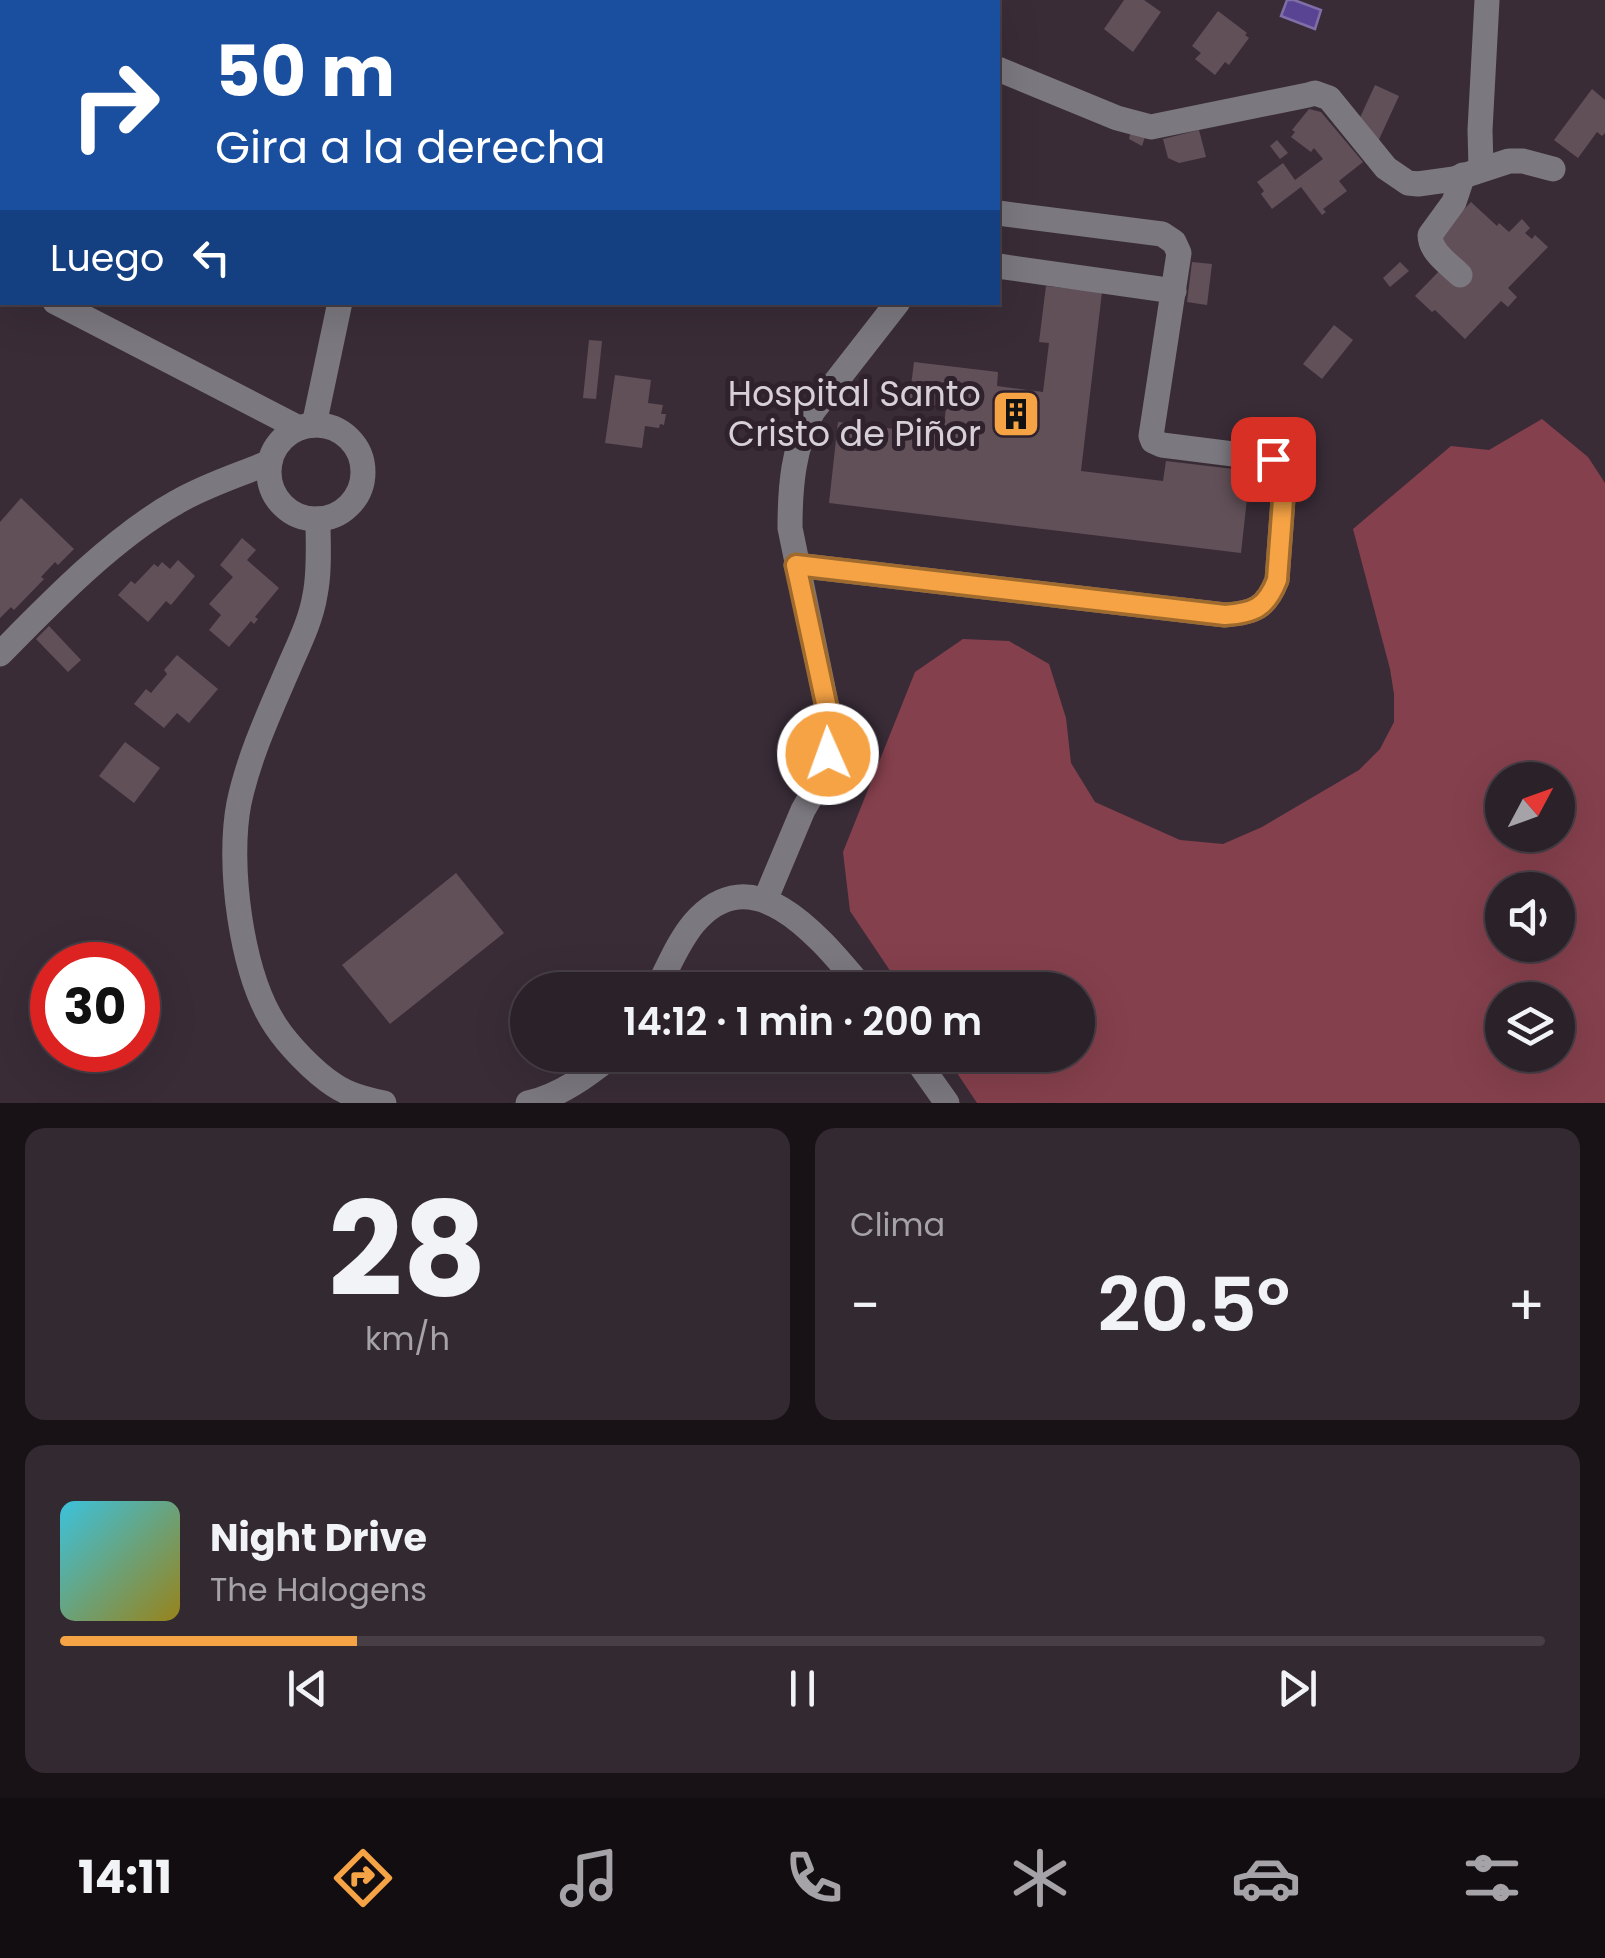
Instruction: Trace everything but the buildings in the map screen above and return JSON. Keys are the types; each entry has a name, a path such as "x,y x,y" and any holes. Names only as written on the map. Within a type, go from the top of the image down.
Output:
{"street":[{"path":"1460,275 1434,249 1430,235 1472,171 1480,130 1487,0"},
{"path":"1000,70 1096,110 1151,127 1308,94 1323,95 1398,178 1418,184 1454,178 1509,161 1553,169"},
{"path":"796,565 1225,615 1245,614 1262,606 1271,595 1277,580 1285,473 1282,463 1162,445 1151,436 1179,253 1174,242 1162,234 1000,213"},
{"path":"1000,266 1174,291"},
{"path":"62,305 195,376 306,426 330,427 345,434 362,462 358,494 334,516 318,519 304,518 280,502 272,490 270,462 285,436 306,426 339,305"},
{"path":"766,898 802,810 820,781 828,754 830,722 790,528 797,452 803,429 824,394 896,305"},
{"path":"0,654 64,590 150,519 178,501 270,462"},
{"path":"318,519 315,597 253,752 239,804 234,853 236,899 245,944 274,1025 335,1086 384,1103"},
{"path":"665,972 694,922 710,907 737,896 766,898 798,920 849,972"},
{"path":"528,1103 593,1072"},
{"path":"924,1072 947,1103"}],"shaded area":[{"path":"1287,0 1321,10 1315,29 1281,16"},
{"path":"1542,419 1588,457 1605,483 1605,1103 977,1103 956,1072 1095,1072 1095,972 891,972 850,911 843,852 915,672 963,639 1009,641 1049,664 1066,718 1071,763 1095,802 1180,840 1223,844 1262,827 1359,770 1380,749 1394,722 1394,694 1353,529 1451,446 1489,450"}],"place":[{"name":"Hospital Santo Cristo de Piñor","path":"1016,414"}],"route":[{"path":"828,754 830,722 826,697 796,565 1225,615 1245,614 1262,606 1277,580 1285,468 1273,459"}]}
